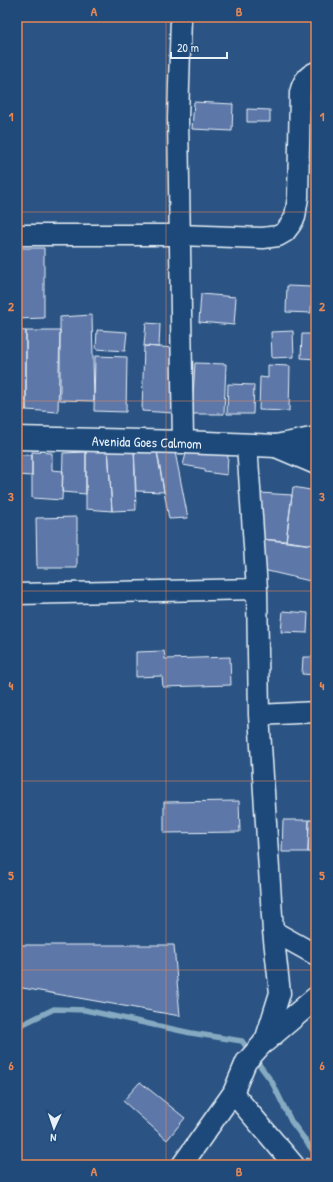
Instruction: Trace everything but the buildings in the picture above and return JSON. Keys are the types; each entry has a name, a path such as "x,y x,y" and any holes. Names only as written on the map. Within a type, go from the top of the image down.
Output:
{"main road":[{"name":"Avenida Goes Calmom","path":"17,438 276,446"},
{"path":"276,446 316,438"},
{"path":"276,446 316,464"},
{"path":"265,1041 316,998"}],"street":[{"path":"181,17 178,118 183,442"},
{"path":"17,235 278,236 285,232 295,216 298,197 301,84 316,72"},
{"path":"182,1165 233,1094 246,1062 265,1041 280,992 273,931 259,715 257,590 247,445"},
{"path":"17,594 257,590"},
{"path":"259,715 316,712"},
{"path":"273,931 316,954"},
{"path":"233,1094 294,1165"}],"waterway":[{"path":"17,1027 54,1009 85,1010 191,1033 242,1041 272,1082 291,1121 316,1153"}]}
